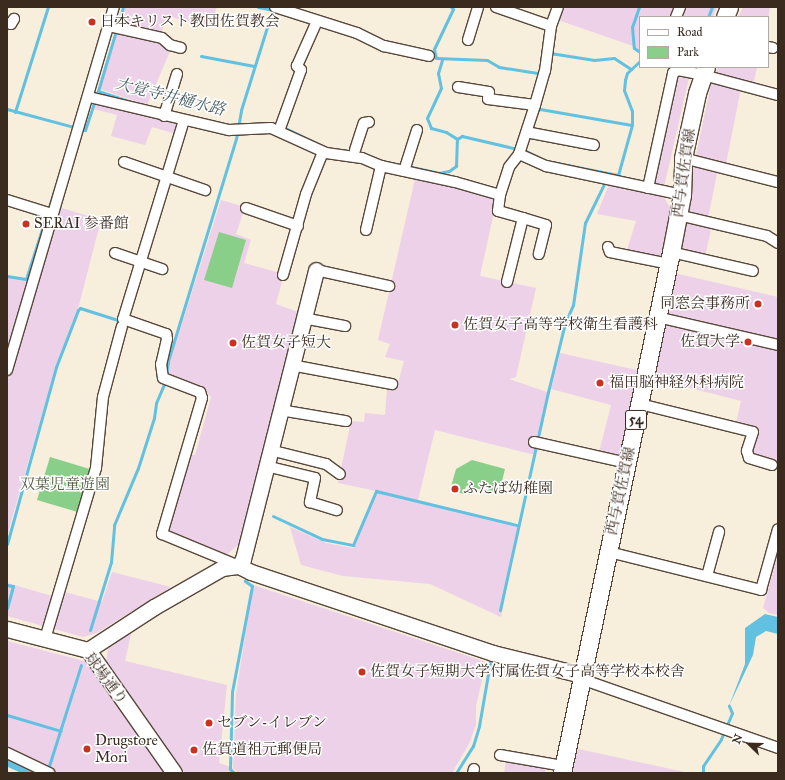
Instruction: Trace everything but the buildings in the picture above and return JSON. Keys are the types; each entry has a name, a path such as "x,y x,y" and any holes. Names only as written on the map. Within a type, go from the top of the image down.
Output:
{"main road":[{"name":"西与賀佐賀線","path":"563,770 670,258 682,195 683,158 704,71"}],"street":[{"path":"7,370 49,213 79,130 93,98 114,27 114,7"},
{"path":"275,7 357,33 384,46 429,56"},
{"path":"468,40 478,7"},
{"path":"496,7 551,26"},
{"path":"539,254 546,225 498,211 500,195 509,167 520,150 535,105 548,53 551,26 558,7"},
{"path":"280,128 301,70 298,66 317,21"},
{"path":"114,27 162,38 170,45 181,48"},
{"path":"648,188 673,73 678,70 704,71 778,95"},
{"path":"166,111 177,74"},
{"path":"458,87 489,92 488,99 535,105"},
{"path":"93,98 166,111 184,120 238,131 280,128 323,152 362,158 381,166 406,167 500,195"},
{"path":"184,120 123,319 167,336 161,364 165,379 200,392 202,398 162,534 251,572 494,653 582,675 587,681 778,748"},
{"path":"355,150 364,123 369,122"},
{"path":"406,167 416,130"},
{"path":"531,133 594,145"},
{"path":"520,150 546,166 682,195"},
{"path":"283,275 306,194 323,152"},
{"path":"683,158 778,182"},
{"path":"124,162 205,190"},
{"path":"366,230 381,166"},
{"path":"7,200 49,213"},
{"path":"246,208 298,226"},
{"path":"678,215 767,236 778,243"},
{"path":"507,282 523,218"},
{"path":"608,247 610,252 670,258 753,272"},
{"path":"115,253 141,260 162,269"},
{"path":"239,566 243,559 316,270 389,286"},
{"path":"658,317 778,345"},
{"path":"303,318 346,326"},
{"path":"45,639 96,468 103,397 122,326"},
{"path":"291,365 392,384"},
{"path":"640,404 753,432 747,451 749,458 772,465"},
{"path":"280,410 346,421"},
{"path":"537,442 627,463"},
{"path":"270,450 326,464 340,474"},
{"path":"266,466 315,478 310,502 337,510"},
{"path":"609,552 761,590 778,529"},
{"path":"707,576 719,532"},
{"path":"88,650 154,607 222,568 239,566"},
{"name":"球場通り","path":"7,629 88,650 174,773"},
{"path":"7,753 49,773"},
{"path":"500,755 563,770"}],"shaded area":[{"path":"124,7 217,7 210,27 167,16 158,41 171,49 147,105 100,89"},
{"path":"561,7 717,7 713,16 639,16 639,52 633,46 558,20"},
{"path":"743,7 770,7 768,16 738,16"},
{"path":"718,68 757,68 752,90 741,88 725,169 718,169 708,218 713,220 705,257 676,250 711,84"},
{"path":"673,75 689,78 664,187 649,185"},
{"path":"97,103 180,122 176,134 152,127 145,145 111,136 117,115 94,109"},
{"path":"416,175 491,196 496,203 480,276 536,288 516,377 509,379 550,393 535,455 435,430 418,500 518,525 501,617 430,584 343,576 301,565 290,527 326,543 353,548 376,491 338,483 351,421 364,422 365,413 385,415 387,388 396,390 404,361 385,357 390,344 378,340"},
{"path":"610,182 663,196 674,214 664,260 626,253 636,221 597,214"},
{"name":"佐賀女子短大","path":"221,200 245,207 236,234 251,240 244,263 284,274 276,304 298,312 243,541 225,556 164,532 191,454 195,455 211,397 202,387 166,374"},
{"path":"59,207 101,220 79,305 56,365 7,536 7,382"},
{"path":"674,273 778,297 778,469 749,462 759,430 736,423 741,401 651,378 669,307 667,304"},
{"path":"7,277 30,281 7,359"},
{"path":"560,353 641,371 622,459 599,452 611,405 551,389"},
{"path":"778,553 778,615 769,613 763,608"},
{"path":"112,572 171,587 97,633 83,637 7,616 7,583 59,598 61,591 102,602"},
{"name":"佐賀女子短期大学付属佐賀女子高等学校本校舎","path":"253,585 486,662 476,706 476,725 469,744 452,773 238,773 233,768 236,694"},
{"path":"132,630 125,661 227,685 219,763 231,767 237,773 185,773 106,661 109,643"},
{"path":"7,641 88,662 165,773 53,773 7,752"},
{"path":"574,748 689,773 569,773"},
{"path":"507,756 546,765 545,773 504,773"}],"green space":[{"path":"219,232 246,240 232,288 204,280"},
{"name":"双葉児童遊園","path":"50,457 93,470 81,513 37,500"},
{"path":"472,460 505,469 499,494 466,486 464,494 450,490 456,469"}],"water":[{"path":"765,614 778,617 778,634 766,631 756,637 753,655 729,706 745,664 745,628"}],"waterway":[{"path":"15,112 48,7"},
{"path":"98,91 123,7"},
{"path":"258,7 273,10"},
{"path":"451,7 453,9 434,49 436,58 487,60 499,67 538,73 542,68"},
{"path":"639,7 632,27 634,48 639,51"},
{"path":"708,16 712,7"},
{"path":"166,376 168,361 236,139 241,110 273,8"},
{"path":"550,53 594,60 614,58 631,69"},
{"path":"201,56 254,66"},
{"path":"442,60 438,73 441,88 427,118 431,128 446,132 457,139"},
{"path":"552,162 618,175 632,125 632,111 624,90 625,80 627,73 639,62"},
{"name":"大覚寺井樋水路","path":"7,109 85,130 98,91 136,103"},
{"path":"536,111 540,109 632,125"},
{"path":"241,125 277,124 324,147"},
{"path":"407,166 439,173 449,171 456,166 457,139 462,136 526,151 538,157"},
{"path":"500,610 548,392 565,323 573,305 585,223 606,180"},
{"path":"7,276 26,279 56,185"},
{"path":"7,544 56,367 78,310 80,308 121,321"},
{"path":"90,630 111,562 114,525 138,468 154,418 156,403 165,382"},
{"path":"273,516 322,539 353,545 376,491 517,525"},
{"path":"234,773 230,769 232,692 252,586 245,581"},
{"path":"7,585 13,586 7,608"},
{"path":"456,773 473,746 479,726 490,662"},
{"path":"48,769 81,665"},
{"path":"703,773 703,766 721,739 732,713 729,706"},
{"path":"7,715 61,731"},
{"path":"7,761 33,773"}],"place":[{"name":"日本キリスト教団佐賀教会","path":"92,22"},
{"name":"SERAI 参番館","path":"26,224"},
{"name":"同窓会事務所","path":"758,304"},
{"name":"佐賀女子高等学校衛生看護科","path":"455,325"},
{"name":"佐賀大学","path":"748,342"},
{"name":"佐賀女子短大","path":"233,343"},
{"name":"福田脳神経外科病院","path":"600,383"},
{"name":"ふたば幼稚園","path":"455,489"},
{"name":"佐賀女子短期大学付属佐賀女子高等学校本校舎","path":"362,672"},
{"name":"セブン-イレブン","path":"209,723"},
{"name":"Drugstore Mori","path":"87,749"},
{"name":"佐賀道祖元郵便局","path":"194,750"}]}
